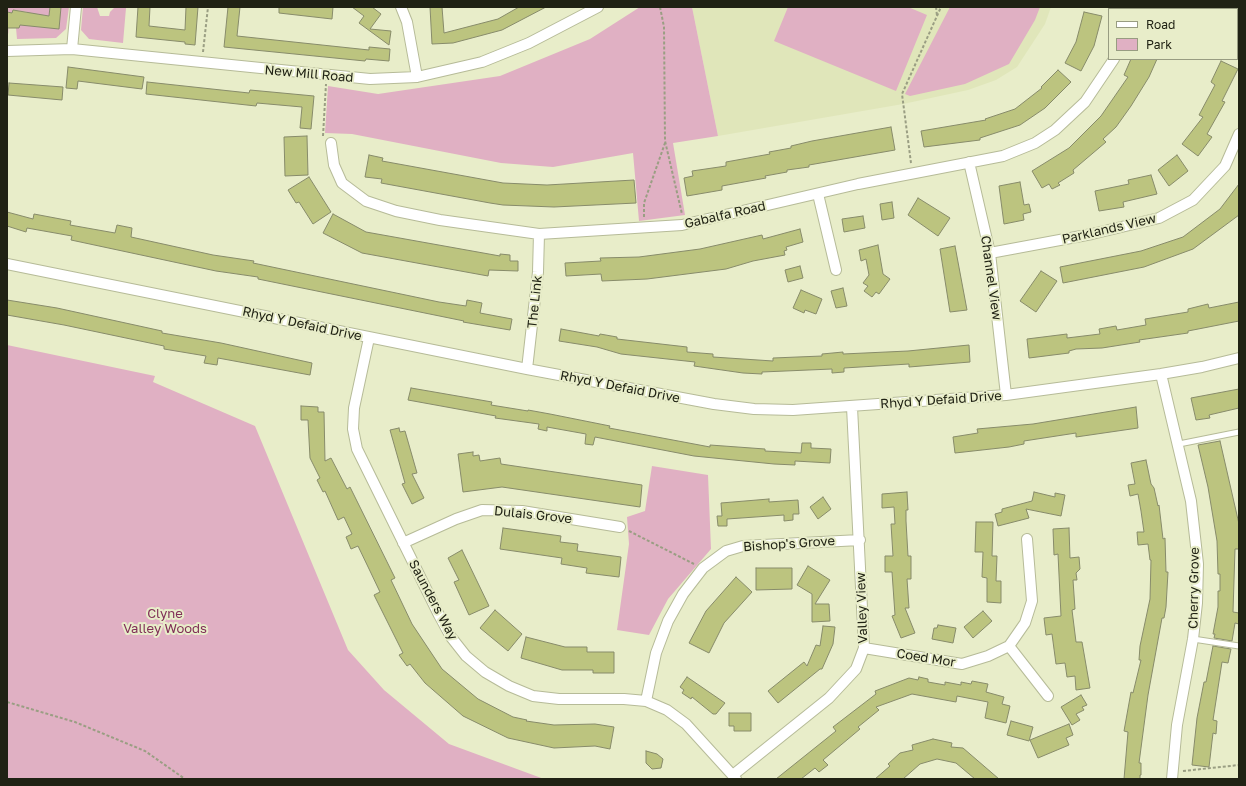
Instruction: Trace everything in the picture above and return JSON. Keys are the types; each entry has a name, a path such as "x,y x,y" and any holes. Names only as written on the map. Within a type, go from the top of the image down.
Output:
{"street":[{"path":"72,49 76,7"},
{"path":"401,7 407,22 417,76"},
{"name":"New Mill Road","path":"7,51 72,49 202,64 327,76 370,79 417,76 482,62 529,43 598,7"},
{"name":"Gabalfa Road","path":"331,143 334,165 342,183 366,201 396,210 440,220 539,234 684,225 818,194 1003,156 1035,143 1055,130 1084,102 1113,60"},
{"name":"Parklands View","path":"990,253 1092,234 1159,218 1193,200 1225,166 1239,134"},
{"name":"Channel View","path":"969,162 990,253 1006,395"},
{"path":"818,194 836,270"},
{"name":"The Link","path":"527,369 538,272 539,234"},
{"name":"Rhyd Y Defaid Drive","path":"7,264 369,338 734,407 793,410 1006,395 1161,374 1202,367 1239,358"},
{"name":"Saunders Way","path":"369,338 354,408 353,429 357,449 450,637 466,656 485,672 509,686 533,696 559,699 624,699 646,702 667,710 686,724 734,777"},
{"name":"Cherry Grove","path":"1161,374 1179,444 1191,501 1198,564 1197,603 1193,639 1177,725 1172,776"},
{"name":"Valley View","path":"734,777 829,698 856,669 864,648 860,540 852,407"},
{"name":"Dulais Grove","path":"403,544 456,519 482,510 522,511 620,527"},
{"name":"Coed Mor","path":"864,648 962,664 988,656 1009,646 1025,623 1032,601 1027,539"},
{"name":"Bishop's Grove","path":"646,702 656,653 668,621 683,594 703,568 726,551 743,546 860,540"},
{"path":"1009,646 1048,696"}],"lane":[{"path":"1179,444 1239,432"},
{"path":"1193,639 1239,646"}],"path":[{"path":"202,64 208,7"},
{"path":"660,7 664,27 666,141 684,225"},
{"path":"936,7 937,16"},
{"path":"912,174 902,94 941,7"},
{"path":"323,133 327,76"},
{"path":"643,228 644,203 666,141"},
{"path":"620,527 703,568"},
{"path":"7,702 75,722 145,751 185,779"},
{"path":"1172,776 1239,765"}],"shaded area":[{"path":"692,7 1051,7 1045,24 1017,67 996,80 968,90 903,104 718,136"}],"green space":[{"path":"7,7 50,7 49,16 30,14 58,29 61,7 69,7 66,29 56,38 17,39 16,28 19,28 20,24 26,24 27,12 13,10 7,39 11,13 7,12"},
{"path":"83,7 97,7 100,16 109,16 110,12 114,8 126,8 123,43 89,39 81,30"},
{"path":"640,7 692,7 718,136 673,143 685,215 639,221 633,153 553,167 501,163 352,134 325,133 328,86 378,94 500,76 590,39"},
{"path":"788,7 908,7 927,15 896,91 774,41"},
{"path":"950,7 1040,7 1035,20 1009,64 965,84 910,96 905,94"},
{"name":"Clyne Valley Woods","path":"7,345 155,376 153,382 255,426 348,650 384,690 449,744 544,779 7,779"},
{"path":"652,466 708,475 711,549 668,599 649,635 617,630 629,544 627,517 645,511"}],"building":[{"path":"50,7 61,7 59,29 20,25 19,28 7,28 7,12 12,13 13,10 49,16"},
{"path":"138,7 150,7 149,26 185,30 186,7 198,7 195,45 185,44 185,42 136,37"},
{"path":"228,7 240,7 237,36 369,50 369,47 390,49 389,61 366,59 365,61 224,47"},
{"path":"279,7 333,7 332,19 279,13"},
{"path":"352,7 372,7 381,14 370,29 391,31 389,45 359,23 364,16"},
{"path":"430,7 442,7 444,33 498,19 519,7 546,7 502,30 453,43 432,44"},
{"path":"1084,12 1102,16 1094,46 1081,71 1065,63 1076,42"},
{"path":"1131,60 1157,60 1149,77 1131,106 1116,127 1103,139 1106,142 1073,170 1074,173 1058,183 1060,185 1052,189 1049,184 1042,188 1032,171 1069,148 1101,116 1128,77 1124,75"},
{"path":"1221,61 1238,69 1222,101 1225,102 1207,134 1212,137 1198,156 1182,144 1203,117 1199,115 1215,85 1211,82"},
{"path":"68,67 144,77 142,89 78,81 77,89 66,88"},
{"path":"1058,70 1071,82 1045,108 1020,125 980,138 980,140 924,147 921,131 986,120 985,119 1015,109 1042,88 1041,87"},
{"path":"147,82 249,93 250,90 314,96 311,129 300,128 302,107 257,103 256,106 146,94"},
{"path":"9,83 63,87 62,100 8,95"},
{"path":"891,127 895,150 809,165 809,167 787,170 787,172 765,176 766,178 722,186 722,190 687,196 684,178 693,176 692,171 726,166 726,162 770,154 769,152 791,148 791,146 812,141"},
{"path":"307,136 308,175 285,176 284,137"},
{"path":"369,155 383,158 382,161 503,183 547,185 634,180 636,203 554,207 490,203 381,183 382,179 365,177"},
{"path":"1177,155 1188,171 1169,186 1158,170"},
{"path":"1151,175 1157,194 1123,202 1124,207 1099,211 1095,191 1129,184 1128,180"},
{"path":"309,177 331,212 313,224 299,202 296,203 288,190"},
{"path":"1020,182 1024,205 1029,204 1031,212 1023,214 1024,220 1004,224 999,186"},
{"path":"1239,184 1239,215 1193,249 1144,267 1063,283 1060,267 1141,251 1183,237 1220,209"},
{"path":"918,198 950,218 938,236 908,215"},
{"path":"892,202 894,218 882,220 880,204"},
{"path":"7,212 33,219 34,214 71,221 70,225 115,233 117,225 132,228 131,237 213,255 254,261 253,263 439,302 466,306 467,300 482,303 480,313 512,319 510,330 463,322 464,321 258,279 258,277 216,271 71,240 72,236 27,228 26,232 7,226"},
{"path":"333,214 366,232 500,256 500,254 510,255 510,261 518,261 518,271 489,270 488,276 362,253 323,233"},
{"path":"863,216 865,228 844,232 842,219"},
{"path":"800,229 803,242 786,247 787,250 784,251 785,255 753,261 726,269 647,279 602,281 601,274 566,276 565,263 601,261 600,258 639,257 700,249 762,235 763,239"},
{"path":"878,245 883,274 890,279 879,294 876,292 872,297 864,291 868,286 863,283 869,275 866,259 861,261 859,250"},
{"path":"955,246 967,310 950,312 940,249"},
{"path":"800,266 803,278 788,282 785,270"},
{"path":"1041,271 1057,281 1036,312 1020,301"},
{"path":"843,288 847,306 836,308 831,291"},
{"path":"801,290 822,299 816,314 805,310 804,313 793,308"},
{"path":"7,300 57,308 162,331 162,333 221,343 312,363 310,375 218,358 217,365 204,363 206,356 164,349 164,346 64,325 7,315"},
{"path":"1239,302 1239,321 1188,331 1188,333 1139,340 1140,342 1102,348 1076,349 1069,351 1069,353 1029,358 1027,339 1067,334 1067,338 1100,334 1099,329 1116,326 1117,330 1146,325 1145,319 1188,312 1188,309 1208,304 1209,308"},
{"path":"561,329 599,336 600,334 617,337 617,339 687,347 687,352 713,354 713,357 773,361 773,358 822,356 822,354 843,352 843,354 908,351 969,345 970,362 909,367 909,364 844,368 844,372 832,373 832,369 762,372 762,374 743,373 694,366 695,362 621,354 597,347 559,341"},
{"path":"411,388 492,402 491,405 550,414 610,426 609,428 710,447 710,445 801,453 802,443 811,443 811,448 831,449 830,463 795,461 795,465 774,464 694,456 595,437 593,445 585,444 586,434 547,427 547,431 538,429 539,424 495,418 496,416 408,400"},
{"path":"1239,389 1239,408 1209,415 1210,418 1196,420 1191,398"},
{"path":"301,406 318,407 318,412 324,412 325,461 331,458 347,489 350,487 395,578 391,580 412,624 442,669 478,699 513,717 527,720 526,721 554,725 595,724 614,727 610,749 595,746 554,748 508,738 463,716 425,683 410,664 407,666 399,655 403,653 374,595 380,592 370,571 358,546 351,549 346,537 352,534 344,517 338,520 325,491 323,492 317,480 320,478 310,458 308,420 301,420"},
{"path":"1136,407 1138,428 1076,437 1076,433 1024,441 1024,444 1009,447 955,453 953,437 978,433 977,429 1033,424"},
{"path":"399,428 400,432 405,431 417,473 412,474 424,498 412,504 402,484 405,483 390,430"},
{"path":"1220,441 1239,524 1239,549 1235,549 1233,612 1239,613 1239,624 1235,623 1232,641 1214,638 1215,634 1213,634 1218,607 1218,591 1220,591 1220,574 1218,574 1217,541 1208,487 1198,445"},
{"path":"473,452 473,456 479,455 480,461 500,458 501,464 642,485 640,507 502,487 463,492 458,454"},
{"path":"1146,460 1151,484 1154,488 1158,506 1159,505 1163,539 1165,538 1166,572 1168,572 1166,607 1164,618 1162,618 1148,695 1139,763 1141,763 1141,775 1140,779 1124,779 1128,732 1124,731 1131,692 1133,693 1141,660 1139,660 1140,646 1150,599 1151,560 1148,544 1138,545 1137,532 1144,532 1141,511 1138,494 1130,496 1128,485 1135,484 1131,463"},
{"path":"907,492 908,510 906,510 906,521 908,556 911,556 911,579 907,579 909,608 905,608 915,633 901,638 892,616 895,615 892,572 885,572 885,556 893,556 891,524 895,524 894,507 882,508 882,494"},
{"path":"1034,492 1055,497 1055,493 1065,495 1061,516 1026,509 1029,518 998,526 995,514 1002,512 1002,509 1032,501"},
{"path":"823,497 831,509 818,519 810,507"},
{"path":"769,499 769,502 798,500 799,514 793,514 793,520 784,521 784,515 727,519 727,526 718,526 717,516 722,516 721,503"},
{"path":"976,522 993,522 992,556 997,556 996,581 1001,581 1001,603 987,602 987,578 982,577 983,552 975,552"},
{"path":"503,528 561,536 560,542 578,544 577,551 621,557 619,577 586,573 587,568 561,564 562,558 500,549"},
{"path":"1069,528 1070,558 1079,557 1080,569 1076,573 1077,580 1073,580 1075,609 1072,610 1076,642 1082,642 1090,688 1076,690 1075,676 1067,677 1065,663 1056,664 1052,634 1046,635 1044,618 1061,616 1058,554 1054,555 1053,529"},
{"path":"462,550 489,606 469,615 454,582 459,580 448,558"},
{"path":"808,566 830,580 815,604 829,604 830,621 812,622 812,594 797,585"},
{"path":"756,568 792,568 792,589 756,590"},
{"path":"736,577 752,592 724,623 709,653 689,643 706,611"},
{"path":"495,610 522,634 508,651 480,628"},
{"path":"983,611 992,621 973,638 964,627"},
{"path":"938,625 956,628 953,643 932,639 934,628 937,628"},
{"path":"823,626 835,627 833,644 822,669 820,669 778,703 768,691 804,662 807,666 816,645 820,646"},
{"path":"526,637 565,647 587,647 587,652 614,652 614,673 593,673 593,670 562,670 521,658"},
{"path":"1213,646 1231,649 1228,663 1222,662 1213,720 1217,721 1216,734 1213,733 1209,767 1192,765 1197,718"},
{"path":"687,677 725,703 716,714 713,714 692,697 691,699 682,693 684,690 680,687"},
{"path":"919,677 928,679 928,682 945,685 945,682 961,685 961,682 971,684 972,681 988,684 986,692 1004,697 1002,704 1010,706 1006,723 985,718 988,702 957,696 956,702 912,694 876,707 879,710 858,727 860,729 823,760 828,765 819,772 815,768 801,779 776,779 836,731 833,727 876,694 875,691 909,678 918,680"},
{"path":"1081,695 1087,705 1082,707 1084,710 1076,714 1080,720 1072,725 1061,707"},
{"path":"729,713 751,713 751,731 734,731 734,726 729,726"},
{"path":"1011,721 1033,727 1029,741 1007,735"},
{"path":"1069,724 1073,735 1066,738 1069,745 1038,758 1030,740"},
{"path":"933,739 952,743 951,747 963,748 999,779 975,779 956,763 937,759 920,764 903,779 875,779 890,766 888,764 900,753 913,750 912,745"},
{"path":"646,751 657,754 663,759 661,768 652,769 646,763"}]}
